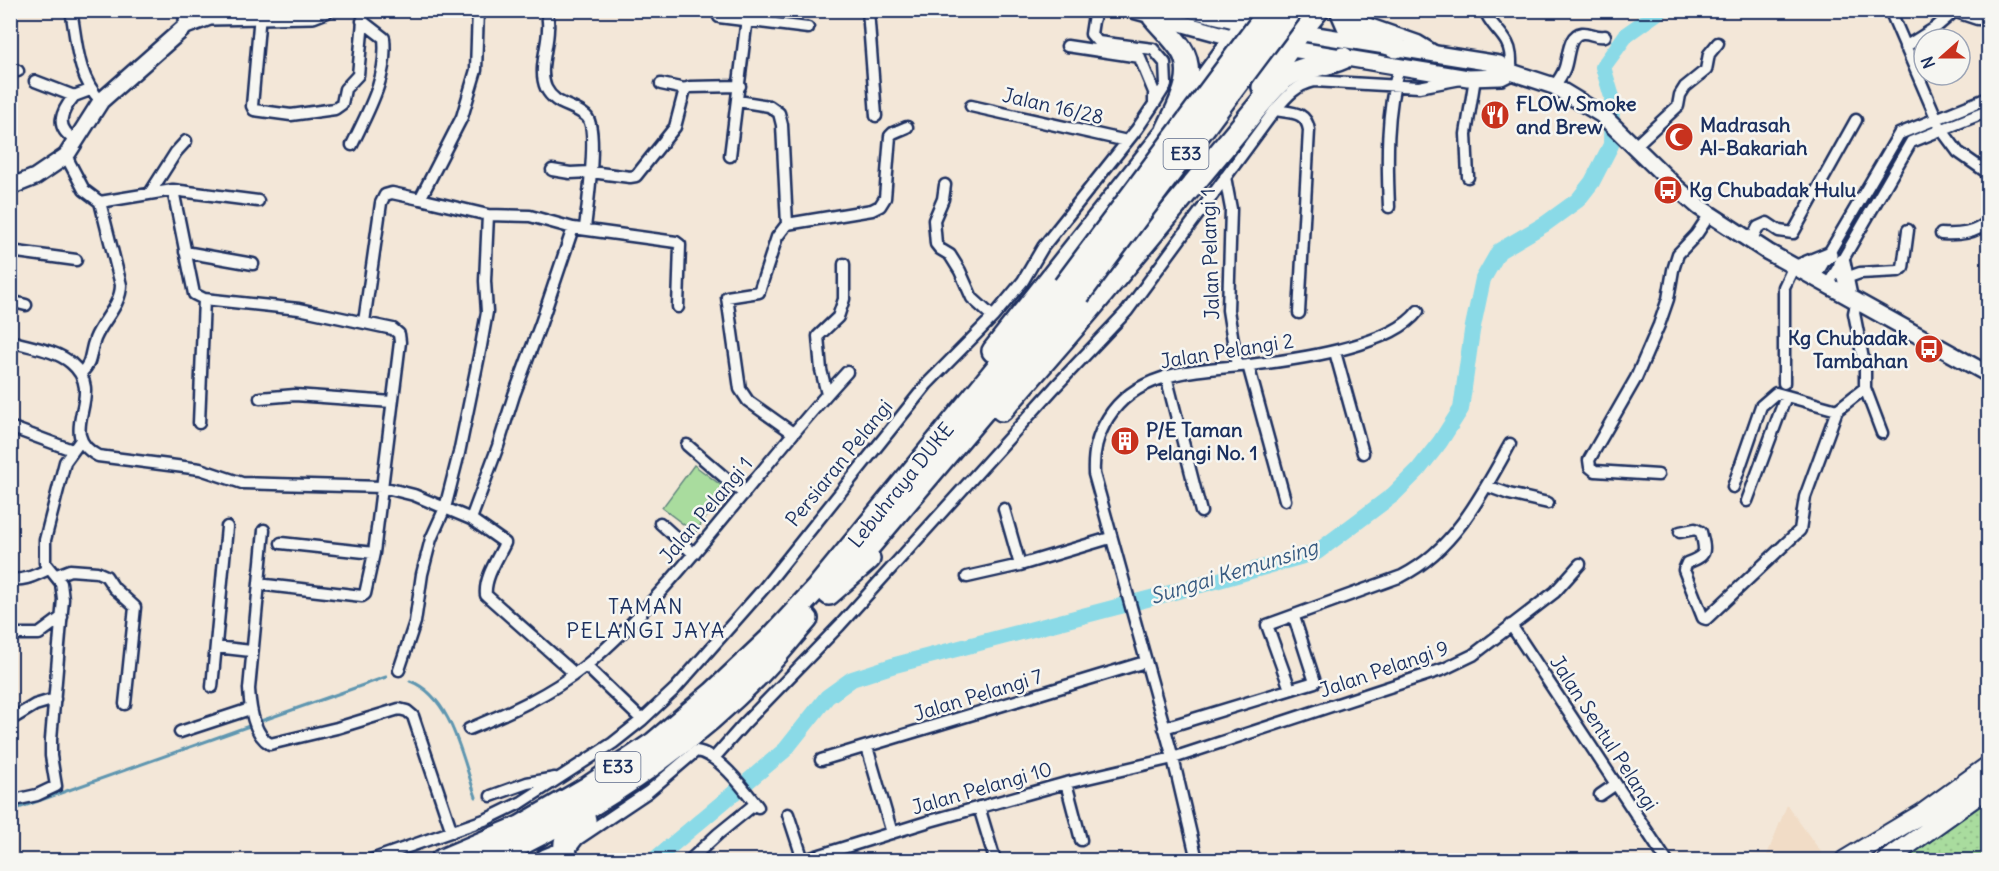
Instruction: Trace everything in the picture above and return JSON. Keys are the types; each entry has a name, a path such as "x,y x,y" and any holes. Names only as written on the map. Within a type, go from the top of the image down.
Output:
{"highway":[{"name":"Lebuhraya DUKE","path":"488,861 588,809 663,759 725,707 760,673 1003,388 1270,10"},
{"name":"Lebuhraya DUKE","path":"442,861 520,827 587,788 654,743 713,693 770,639 817,588 1071,290 1292,10"},
{"path":"1186,191 1318,10"},
{"path":"1341,10 1348,26 1398,57"},
{"path":"1153,16 1182,51 1187,68 1183,95 1165,133"},
{"path":"842,557 874,504 1165,133 1246,24"},
{"path":"829,594 864,564 1021,389 1279,82 1299,70 1332,63 1343,58"},
{"path":"705,754 725,707"},
{"path":"567,857 564,842 570,831 650,778 661,767 663,759"},
{"path":"546,861 561,854 567,857"}],"main road":[{"path":"1860,861 1989,766"},
{"path":"1887,861 1989,788"},
{"path":"1845,861 1923,813"}],"street":[{"path":"71,10 81,66 90,90 101,101"},
{"path":"183,10 186,27"},
{"path":"420,199 462,117 476,70 478,10"},
{"path":"547,10 548,29 543,67 545,86 558,103 589,118 591,123 591,171 585,228"},
{"path":"868,10 876,117"},
{"name":"Persiaran Pelangi","path":"371,861 487,819 522,802 613,743 675,689 764,588 927,384 993,317 1023,281 1043,247 1127,141 1166,85 1165,63 1154,49 1138,52 1098,42 1091,34 1097,10"},
{"path":"1132,10 1153,16 1246,24"},
{"path":"1192,10 1246,24 1343,58 1441,55 1499,64 1511,72 1554,86 1602,114 1676,187 1710,214 1796,267 1989,374"},
{"path":"1353,10 1361,21 1418,41 1441,55"},
{"path":"1485,10 1488,20 1507,43 1511,57 1511,72"},
{"path":"1890,10 1935,119 1952,145 1985,171 1989,177"},
{"path":"13,181 35,177 66,156 101,101 186,27 210,17 260,14 313,15 323,11"},
{"path":"1905,47 1956,11 1977,19 1989,19"},
{"path":"260,14 253,108 291,115 335,109 342,104 345,89 358,75 363,16"},
{"path":"719,17 748,15 808,28"},
{"path":"730,156 748,15"},
{"path":"352,145 380,84 386,53 384,38 363,16"},
{"path":"1554,86 1565,68 1571,43 1576,35 1585,32 1599,37 1605,36"},
{"path":"1294,40 1398,57 1471,78"},
{"path":"1635,146 1677,106 1685,87 1706,70 1708,54 1718,43"},
{"path":"1067,46 1138,52 1154,92 1154,104"},
{"path":"1389,207 1387,159 1398,57"},
{"path":"567,857 578,839 705,754 744,724 840,625 1127,311 1275,110 1294,89 1314,81 1419,87 1471,78 1501,77 1511,72"},
{"path":"1468,177 1466,134 1471,78"},
{"path":"35,81 74,96"},
{"path":"661,84 685,89 740,86"},
{"path":"552,170 636,176 675,127 685,89"},
{"path":"75,140 63,130 61,123 67,104 74,96 90,90"},
{"path":"1836,258 1899,134 1989,98"},
{"path":"738,100 769,106 779,113 782,125 787,224 777,237 759,291 729,295 726,300 740,389 748,401 793,434"},
{"name":"Jalan 16/28","path":"971,106 1127,141"},
{"path":"1275,110 1303,116 1308,122 1309,130 1299,313"},
{"path":"1821,281 1911,142 1989,111"},
{"path":"1751,241 1758,228 1767,223 1779,231 1793,233 1856,120"},
{"path":"787,224 872,210 880,206 885,198 890,136 907,127"},
{"path":"150,193 176,152 186,141"},
{"path":"66,156 84,190 100,202 121,285 121,293 117,302 103,322 94,342 88,366 81,373"},
{"name":"Jalan Pelangi 1","path":"1225,177 1231,209 1228,310 1242,365 1285,500"},
{"path":"945,185 943,199 934,220 936,244 950,255 972,298 993,317"},
{"path":"100,202 172,190 258,201"},
{"path":"172,190 194,294 204,299 299,309 393,329 399,334 400,342 374,553 365,594 362,596 266,585"},
{"path":"364,322 381,202 385,195 392,193 488,215 530,216 573,228 680,243 678,308"},
{"path":"1658,475 1595,471 1590,467 1589,460 1636,378 1665,307 1678,254 1696,235 1710,214"},
{"path":"399,670 414,622 422,574 431,540 445,508 459,453 487,312 485,281 488,215"},
{"path":"1941,234 1958,235 1974,231 1989,221"},
{"path":"471,519 573,228"},
{"path":"1845,278 1856,274 1898,271 1903,268 1908,230"},
{"path":"10,251 76,260"},
{"path":"185,252 254,264"},
{"path":"1784,383 1784,287 1796,267 1836,258"},
{"path":"1836,258 1853,298 1865,369 1865,388 1882,433"},
{"path":"827,394 821,370 818,336 838,317 844,299 844,264"},
{"path":"199,423 204,299"},
{"path":"10,301 26,305"},
{"name":"Jalan Pelangi 2","path":"1197,861 1173,758 1094,474 1093,456 1098,435 1123,398 1142,385 1166,376 1335,352 1382,337 1411,320 1418,310"},
{"path":"10,341 62,357 81,373 85,383 86,401 79,425 81,440 87,450 98,456 200,469 242,483 382,487 414,495 471,519 505,543 486,584 486,595 575,674"},
{"path":"1335,352 1363,453"},
{"name":"Jalan Pelangi 1","path":"469,729 534,701 586,666 642,612 694,554 847,372"},
{"path":"1166,376 1201,512"},
{"path":"1680,532 1695,529 1701,532 1704,553 1702,557 1687,563 1684,570 1703,618 1706,619 1800,530 1805,497 1837,410 1865,388"},
{"path":"1732,487 1761,406 1776,393 1837,410"},
{"path":"260,398 295,395 392,402"},
{"path":"1747,501 1786,396"},
{"path":"10,427 72,450"},
{"path":"10,801 37,795 56,786 51,756 62,591 44,554 45,540 65,462 81,440"},
{"path":"1290,689 1267,625 1294,617 1421,567 1451,537 1487,486 1510,444"},
{"path":"687,445 744,494"},
{"path":"1487,486 1509,494 1548,503"},
{"path":"1004,508 1020,565"},
{"path":"660,524 694,554"},
{"path":"212,687 227,527"},
{"path":"264,530 251,651 251,711 264,740 270,744 337,728 399,709 407,711 413,716 452,832"},
{"path":"967,577 1020,565 1110,538"},
{"path":"281,543 374,553"},
{"name":"Jalan Pelangi 9","path":"1173,758 1444,669 1473,655 1555,592 1580,564"},
{"path":"10,579 28,579 70,570 97,572 106,576 114,588 135,607 125,704"},
{"path":"10,634 39,634 62,617"},
{"path":"1164,728 1315,682 1294,617"},
{"name":"Jalan Sentul Pelangi","path":"1511,625 1666,861"},
{"path":"216,647 251,651"},
{"name":"Jalan Pelangi 7","path":"821,760 1145,662"},
{"path":"586,666 642,720"},
{"path":"10,720 35,705 55,699"},
{"path":"180,732 251,711"},
{"path":"867,747 892,833"},
{"path":"690,861 755,803 729,774 705,754"},
{"name":"Jalan Pelangi 10","path":"803,861 979,807 1066,783 1173,758"},
{"path":"491,796 527,783 561,777"},
{"path":"1066,783 1081,840"},
{"path":"1600,795 1616,784"},
{"path":"979,807 995,861"},
{"path":"788,814 803,861"}],"shaded area":[{"path":"1787,805 1826,859 1765,860"}],"green space":[{"path":"694,465 726,489 695,533 662,508"},
{"path":"1985,803 1988,809 1988,860 1904,860"}],"waterway":[{"name":"Sungai Kemunsing","path":"654,860 785,750 827,697 852,679 895,665 1212,582 1317,552 1393,495 1418,470 1440,442 1461,409 1472,331 1483,279 1499,251 1545,224 1578,200 1592,182 1611,145 1612,97 1603,67 1627,34 1661,10"},
{"path":"258,722 386,677"},
{"path":"410,681 424,689 446,714 454,730 476,797"},
{"path":"10,811 252,725"}],"place":[{"name":"FLOW Smoke and Brew","path":"1495,115"},
{"name":"Madrasah Al-Bakariah","path":"1679,137"},
{"name":"Kg Chubadak Hulu","path":"1668,190"},
{"name":"Kg Chubadak Tambahan","path":"1929,349"},
{"name":"P/E Taman Pelangi No. 1","path":"1125,441"}],"district":[{"name":"TAMAN PELANGI JAYA","path":"646,619"}]}
